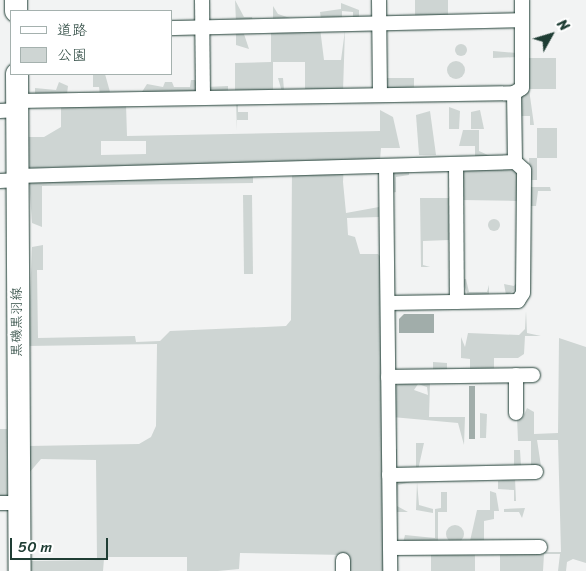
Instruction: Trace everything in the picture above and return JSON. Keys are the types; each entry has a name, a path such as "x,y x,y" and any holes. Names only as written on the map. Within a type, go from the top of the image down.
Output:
{"main road":[{"name":"黒磯黒羽線","path":"17,75 11,108 9,503 20,571"}],"street":[{"path":"202,0 203,98"},
{"path":"379,0 380,95"},
{"path":"11,108 203,98 514,93 522,88 522,0"},
{"path":"172,28 522,20"},
{"path":"388,303 518,301 523,293 524,170 516,162 514,93"},
{"path":"12,179 516,162"},
{"path":"456,164 457,302"},
{"path":"386,166 390,571"},
{"path":"516,375 516,413"},
{"path":"388,377 533,375"},
{"path":"389,475 536,472"},
{"path":"390,548 540,547"}],"green space":[{"path":"235,0 244,17 252,17 253,22 236,22"},
{"path":"415,0 448,0 448,17 415,18"},
{"path":"341,3 359,10 359,18 353,18 353,12 342,11 342,19 321,19 320,12 341,9"},
{"path":"273,6 278,14 296,20 273,21"},
{"path":"320,28 324,60 341,60 345,30 343,91 282,92 278,78 283,78 284,90 305,89 305,62 273,62 273,92 208,93 205,87 228,86 228,91 235,91 235,63 271,62 271,30"},
{"path":"236,31 244,34 249,49 236,45"},
{"path":"463,44 466,45 466,55 459,56 456,55 455,48 456,45"},
{"path":"493,51 517,53 517,57 493,58"},
{"path":"526,58 556,58 556,89 529,89 534,125 530,125 530,116 519,116"},
{"path":"456,61 462,64 465,70 462,76 456,79 450,76 447,70 450,64"},
{"path":"93,75 105,75 110,92 128,94 100,95 99,87 93,87"},
{"path":"384,78 414,78 414,90 387,90"},
{"path":"191,80 197,80 194,95 140,95 147,84 163,87 165,82 172,82 174,87 190,87"},
{"path":"59,82 68,86 67,94 35,96 35,88 56,90"},
{"path":"236,102 248,102 238,105 238,112 248,112 248,120 237,120 237,131"},
{"path":"61,104 126,104 127,136 380,131 380,110 393,117 400,148 381,148 380,160 344,163 343,182 346,213 379,207 379,217 347,218 348,235 355,237 360,254 378,254 385,262 386,571 347,571 345,555 240,553 239,569 218,571 187,571 187,557 109,557 104,559 103,571 31,571 31,561 97,560 96,460 41,459 29,473 29,446 139,444 151,437 156,426 157,344 28,346 32,247 43,245 43,270 37,270 38,338 135,336 136,342 160,341 170,331 286,326 291,320 292,166 288,162 29,168 28,137 44,137 61,127","holes":["101,141 146,141 146,154 101,155"]},
{"path":"449,107 460,111 459,129 449,129"},
{"path":"480,110 484,129 471,129 471,112"},
{"path":"430,111 436,155 419,155 416,115"},
{"path":"537,128 557,128 557,158 537,158"},
{"path":"463,130 479,130 479,151 490,156 475,157 475,146 459,146"},
{"path":"529,158 537,158 537,180 530,180"},
{"path":"468,168 511,168 518,174 518,201 462,200 462,174"},
{"path":"397,170 409,170 409,175 396,177 396,192 391,193 392,175"},
{"path":"253,174 253,183 42,186 42,227 32,223 29,179"},
{"path":"530,187 550,187 551,191 538,191 536,206 530,206"},
{"path":"243,195 252,195 253,274 244,274"},
{"path":"420,198 449,198 449,240 423,241 423,265 430,267 421,267"},
{"path":"492,219 496,219 500,225 496,231 492,231 488,227 488,223"},
{"path":"462,279 466,279 469,292 487,292 489,285 489,295 468,296"},
{"path":"518,281 519,288 506,295 504,284 514,286"},
{"path":"526,311 527,333 541,336 525,336 524,354 518,358 494,358 494,370 470,371 470,359 461,358 461,337 465,347 468,333 519,335 525,329"},
{"path":"559,338 586,347 586,563 573,559 567,562 566,571 558,571 560,554 544,554 543,571 500,571 500,552 561,552 558,440 537,440 541,466 531,467 531,441 518,441 517,417 523,417 527,408 534,412 534,434 558,433"},
{"path":"433,362 447,363 447,370 433,371"},
{"path":"401,383 430,383 429,417 465,417 464,445 458,423 392,417 392,388","holes":["418,384 427,387 428,395 414,390"]},
{"path":"480,413 487,414 486,438 480,438"},
{"path":"0,429 7,429 7,496 0,496"},
{"path":"416,443 424,443 418,470 396,471 392,448 397,449 397,467 416,468"},
{"path":"514,450 520,450 521,466 514,466"},
{"path":"515,478 516,501 514,501 514,490 498,489 498,481"},
{"path":"396,482 411,482 398,485 397,506 408,512 394,512"},
{"path":"417,482 419,505 433,509 433,513 416,510"},
{"path":"490,491 496,493 499,511 494,511 494,519 484,521 484,541 470,541 477,510 490,510"},
{"path":"441,492 447,492 447,512 438,512 438,543 403,543 405,535 435,538 435,509 441,508"},
{"path":"525,508 522,518 519,512 504,512 504,509"},
{"path":"451,525 459,525 464,530 462,541 451,543 446,538 446,530"},
{"path":"431,552 475,552 475,571 431,571"}],"shaded area":[{"path":"404,314 434,314 434,333 399,333 399,319"},
{"path":"469,386 475,386 475,439 469,439"}]}
